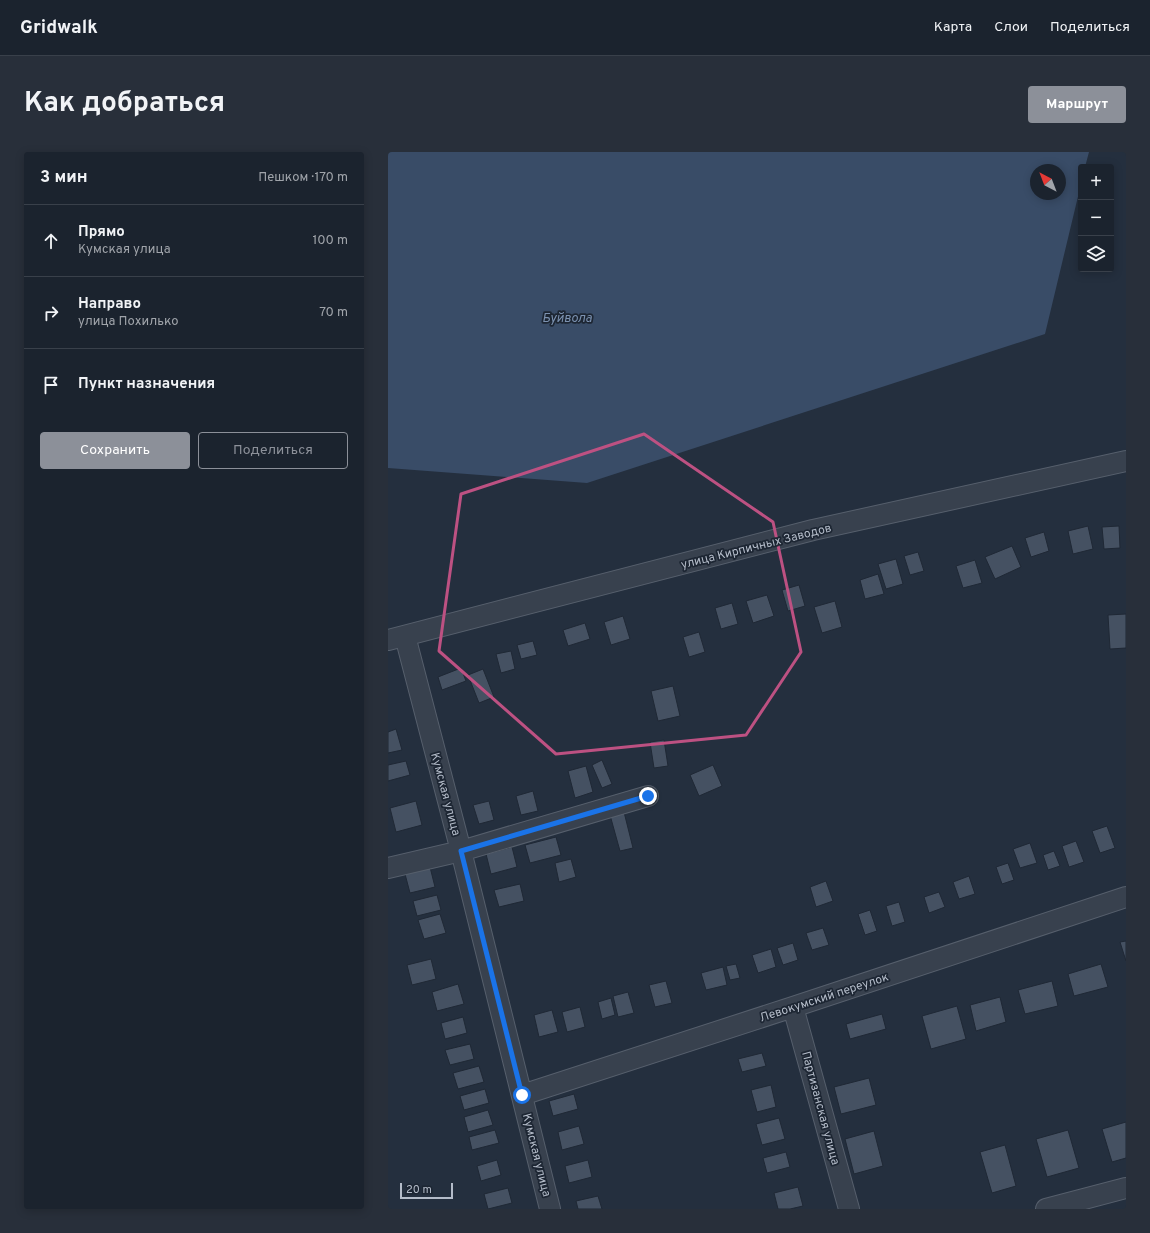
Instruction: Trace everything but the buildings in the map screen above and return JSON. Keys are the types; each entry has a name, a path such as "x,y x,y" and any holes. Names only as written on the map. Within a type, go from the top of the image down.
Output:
{"street":[{"name":"улица Кирпичных Заводов","path":"396,638 813,530 1126,462"},
{"name":"Кумская улица","path":"396,638 461,851 550,1209"},
{"path":"388,868 461,851 648,796"},
{"name":"Левокумский переулок","path":"522,1095 1126,897"},
{"name":"Партизанская улица","path":"793,1007 849,1209"},
{"path":"1046,1209 1126,1188"}],"highlighted area":[{"path":"644,434 773,522 801,652 746,735 556,754 439,651 461,494"}],"water":[{"name":"Буйвола","path":"388,152 1089,152 1086,164 1078,164 1078,196 1045,334 587,483 388,468"}],"route":[{"path":"522,1095 461,851 648,796"}]}
